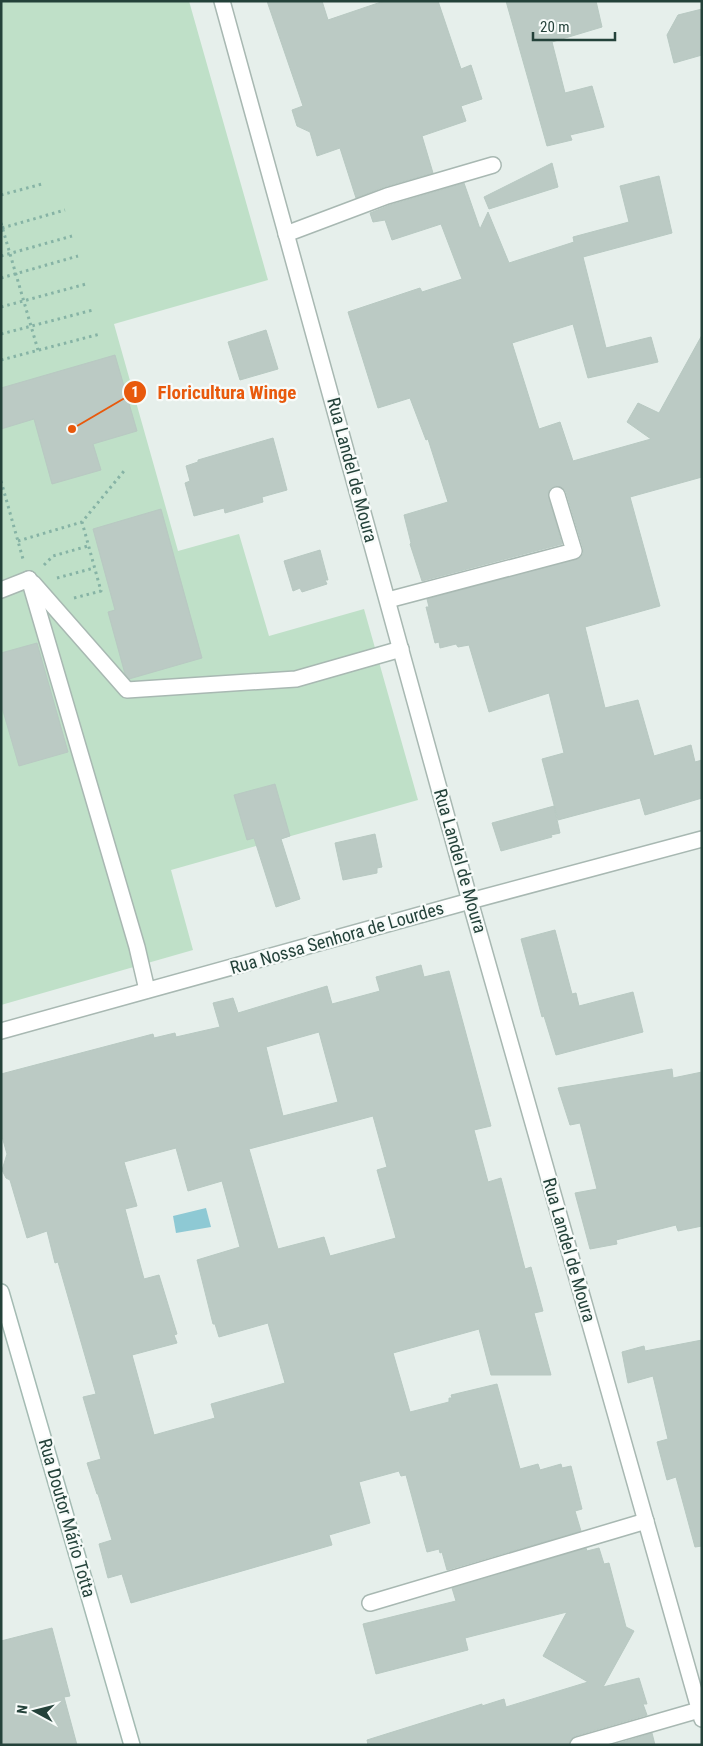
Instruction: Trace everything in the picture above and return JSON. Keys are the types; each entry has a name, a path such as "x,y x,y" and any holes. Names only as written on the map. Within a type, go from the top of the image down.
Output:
{"street":[{"name":"Rua Landel de Moura","path":"222,1 470,900 700,1714"},
{"path":"286,234 387,196 493,166"},
{"path":"388,600 574,551 557,495"},
{"path":"1,590 29,579"},
{"path":"29,579 127,690 296,679 401,649"},
{"path":"29,579 137,947 147,990"},
{"name":"Rua Nossa Senhora de Lourdes","path":"1,1031 470,900 702,839"},
{"name":"Rua Doutor Mário Totta","path":"1,1292 132,1745"},
{"path":"370,1603 646,1521"},
{"path":"578,1745 700,1714"}],"path":[{"path":"1,195 42,184"},
{"path":"2,228 65,210"},
{"path":"1,223 38,350"},
{"path":"1,256 72,236"},
{"path":"1,278 78,256"},
{"path":"1,307 86,284"},
{"path":"1,334 93,310"},
{"path":"1,360 100,334"},
{"path":"18,541 82,522 124,471"},
{"path":"1,481 29,579"},
{"path":"52,605 101,591 82,522"},
{"path":"29,579 53,556 88,546"},
{"path":"29,579 59,578 94,568"}],"green space":[{"path":"1,1 189,1 268,280 114,324 178,551 239,534 269,636 364,609 418,800 171,870 193,950 1,1005"}],"water":[{"path":"206,1208 211,1227 176,1233 173,1216"}],"building":[{"path":"267,1 322,1 328,20 384,1 438,1 461,69 471,65 482,99 461,106 466,121 422,136 433,173 384,187 356,198 340,148 317,156 310,132 297,126 292,110 303,106"},
{"path":"506,1 596,1 602,27 552,42 565,93 592,86 604,127 570,135 572,140 547,146"},
{"path":"702,9 702,55 674,63 667,35 678,15"},
{"path":"552,163 558,187 489,209 484,197"},
{"path":"659,176 672,233 583,257 606,348 651,337 658,362 588,378 573,324 512,343 539,429 560,422 573,461 651,439 627,422 638,403 659,413 702,335 702,477 630,497 660,606 585,627 605,708 638,700 654,756 691,745 695,762 702,760 702,798 645,815 640,798 558,820 542,759 564,753 549,693 489,712 469,645 458,647 456,644 440,648 439,642 435,643 426,607 429,607 427,599 580,558 583,554 583,548 566,492 563,488 555,486 548,493 562,544 422,581 410,544 404,515 448,502 428,439 426,440 410,398 378,408 348,312 420,288 422,292 462,279 441,224 392,240 385,220 373,222 370,213 390,205 464,183 480,229 488,212 509,263 574,242 573,237 629,222 620,186"},
{"path":"266,330 278,369 240,380 228,342"},
{"path":"115,355 137,431 93,444 101,470 52,484 34,419 1,429 1,388"},
{"path":"273,438 287,490 262,497 263,502 225,513 224,508 194,516 185,483 190,481 186,466 198,462 198,460"},
{"path":"161,509 202,658 129,679 125,674 108,612 115,610 93,529"},
{"path":"320,550 328,580 325,580 327,584 302,592 300,588 293,591 284,561"},
{"path":"37,643 68,752 19,766 1,704 1,653"},
{"path":"275,784 290,836 281,839 300,899 276,907 254,838 247,840 234,795"},
{"path":"554,806 560,833 501,851 492,823"},
{"path":"375,834 382,867 377,868 377,873 343,880 335,843"},
{"path":"555,930 572,994 576,993 579,1006 633,992 643,1032 556,1055 544,1016 542,1017 521,939"},
{"path":"421,965 424,977 449,971 491,1126 474,1130 488,1182 501,1178 525,1269 531,1267 543,1311 534,1313 551,1375 491,1375 479,1329 393,1353 410,1412 449,1402 449,1398 452,1398 451,1395 497,1384 520,1469 538,1464 540,1470 561,1464 562,1468 571,1466 582,1509 575,1511 581,1531 447,1570 442,1552 440,1553 439,1549 427,1552 406,1475 401,1476 399,1471 359,1482 370,1523 329,1535 332,1545 131,1603 122,1574 108,1578 99,1544 112,1540 87,1463 101,1459 83,1397 96,1394 58,1262 55,1263 47,1231 27,1238 10,1180 6,1178 2,1170 7,1154 1,1133 1,1074 153,1034 154,1038 175,1033 176,1037 220,1027 213,1003 233,998 238,1013 327,986 332,1004 380,991 376,977","holes":["319,1032 338,1102 283,1116 266,1047","373,1116 387,1167 377,1170 396,1238 330,1256 324,1237 278,1249 249,1149","176,1148 188,1191 222,1181 240,1247 197,1260 213,1324 215,1324 219,1337 268,1323 285,1383 211,1404 215,1418 154,1435 132,1355 177,1343 174,1335 177,1334 159,1275 144,1279 125,1209 137,1206 124,1162"]},
{"path":"672,1069 673,1078 702,1072 702,1226 678,1231 676,1225 616,1240 617,1244 590,1249 575,1193 597,1189 580,1123 570,1125 558,1088"},
{"path":"702,1340 702,1546 695,1547 676,1477 667,1480 657,1442 668,1439 653,1376 628,1383 622,1352 644,1346 645,1351"},
{"path":"586,1548 587,1551 599,1548 604,1564 609,1563 626,1627 634,1631 603,1687 639,1678 647,1704 643,1704 647,1715 575,1736 571,1739 569,1745 368,1745 367,1740 482,1704 482,1706 504,1699 506,1707 588,1682 543,1656 567,1612 465,1638 468,1650 376,1674 363,1624 456,1601 452,1588"},
{"path":"52,1628 70,1696 64,1697 77,1745 1,1745 1,1641"},
{"path":"652,1733 655,1745 613,1745"}],"place":[{"name":"Floricultura Winge","path":"72,429"}]}
